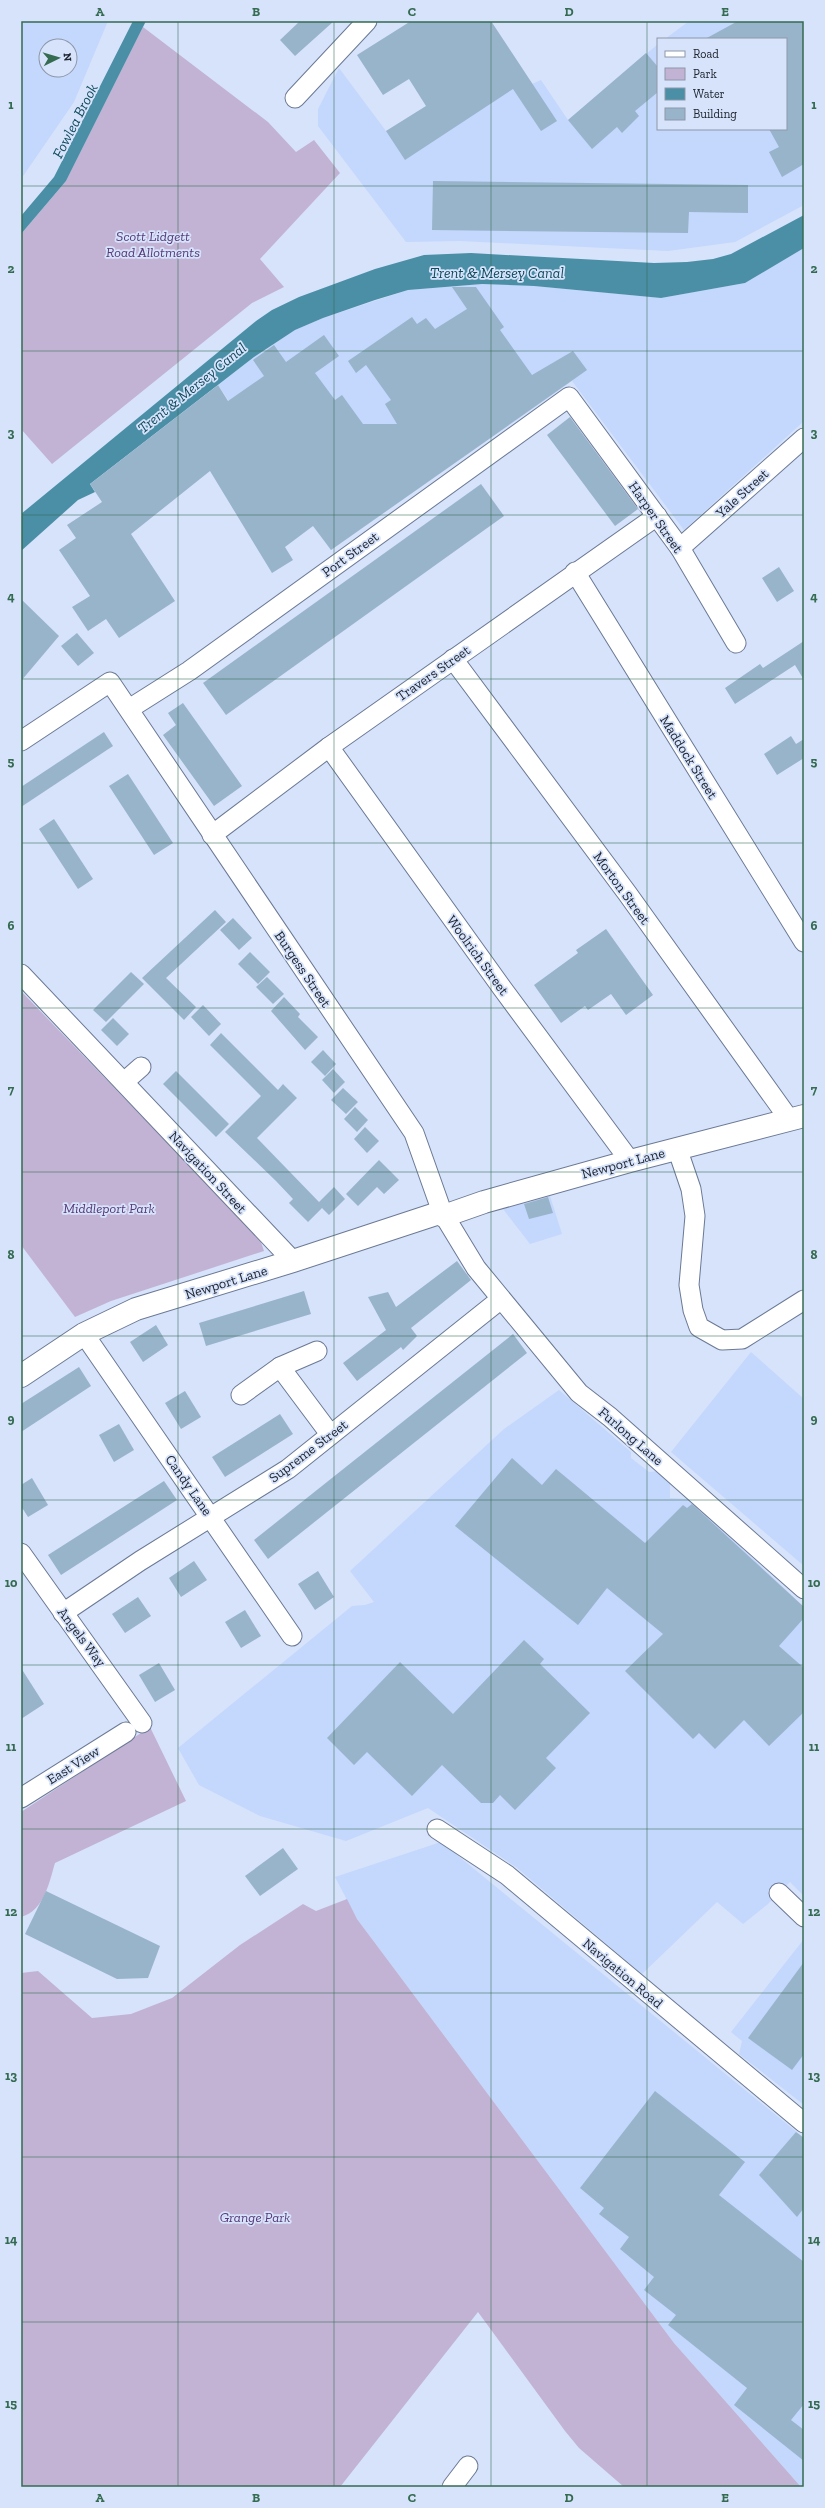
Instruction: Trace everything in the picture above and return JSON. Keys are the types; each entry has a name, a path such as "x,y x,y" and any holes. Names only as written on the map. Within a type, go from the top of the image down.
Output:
{"street":[{"path":"295,98 367,21"},
{"name":"Harper Street","path":"569,397 680,548 736,643"},
{"name":"Port Street","path":"129,709 189,671 569,397"},
{"name":"Yale Street","path":"680,548 804,438"},
{"name":"Travers Street","path":"212,835 329,747 575,572 657,516"},
{"name":"Maddock Street","path":"575,572 804,942"},
{"name":"Morton Street","path":"453,659 626,893 796,1117"},
{"name":"Burgess Street","path":"21,741 110,682 414,1133 443,1214 476,1268"},
{"name":"Woolrich Street","path":"329,747 502,988 630,1161"},
{"name":"Navigation Street","path":"21,974 293,1261"},
{"path":"124,1082 142,1067"},
{"name":"Newport Lane","path":"21,1376 84,1334 136,1309 484,1202 677,1148 796,1117"},
{"path":"677,1148 691,1189 695,1216 689,1285 693,1310 699,1327 722,1340 742,1339 804,1300"},
{"name":"Furlong Lane","path":"476,1268 579,1393 610,1417 804,1588"},
{"name":"Supreme Street","path":"63,1613 140,1561 288,1469 501,1298"},
{"name":"Candy Lane","path":"84,1334 292,1636"},
{"path":"241,1395 280,1366 317,1351"},
{"path":"280,1366 330,1434"},
{"name":"Angels Way","path":"21,1553 63,1613 134,1727"},
{"name":"East View","path":"21,1798 134,1727"},
{"name":"Navigation Road","path":"437,1829 507,1875 804,2123"},
{"path":"779,1893 804,1917"},
{"path":"452,2487 468,2466"}],"shaded area":[{"path":"21,21 108,21 74,102 21,179"},
{"path":"689,21 804,21 804,205 735,242 668,251 460,241 406,242 318,126 318,109 339,68 386,131 512,53 532,84 541,80 568,120 657,45 657,130 787,130 787,38 666,38"},
{"path":"804,248 804,421 684,530 572,381 331,550 218,385 254,357 295,330 323,318 408,290 482,284 534,286 661,298 745,283"},
{"path":"550,1196 562,1234 530,1244 503,1209"},
{"path":"751,1352 804,1399 804,1566 671,1452"},
{"path":"559,1390 631,1452 631,1458 649,1472 660,1471 670,1481 670,1498 690,1499 804,1607 804,1896 790,1882 768,1904 743,1924 717,1902 642,1974 516,1867 428,1808 346,1841 260,1816 199,1785 178,1748 352,1606 365,1605 374,1602 350,1571 504,1429"},
{"path":"441,1842 804,2138 804,2487 801,2487 674,2343 357,1919 335,1877"},
{"path":"804,1939 804,2105 739,2054 742,2041 731,2032"}],"green space":[{"name":"Scott Lidgett Road Allotments","path":"143,27 268,122 296,152 314,140 340,173 260,259 284,287 252,303 52,464 21,429 21,234 66,181"},
{"name":"Middleport Park","path":"21,991 260,1239 264,1251 111,1301 75,1317 21,1245"},
{"path":"150,1727 186,1801 55,1863 48,1887 40,1903 29,1914 21,1917 21,1812"},
{"name":"Grange Park","path":"347,1899 357,1919 674,2343 801,2487 624,2487 579,2448 478,2312 340,2487 21,2487 21,1973 38,1971 92,2018 131,2014 172,1998 240,1945 303,1904 316,1911"}],"water":[{"path":"133,21 146,21 66,181 21,234 21,216 54,177"},
{"name":"Trent & Mersey Canal","path":"804,215 804,248 745,283 661,298 534,286 482,284 408,290 323,318 295,330 254,357 90,484 95,492 78,500 21,551 21,514 256,321 272,310 299,297 375,269 424,255 471,253 654,263 687,262 713,259 731,254"}],"building":[{"path":"300,21 334,21 295,56 280,40"},
{"path":"411,21 491,21 557,121 541,131 513,89 405,160 386,131 426,106 409,79 383,95 357,55"},
{"path":"738,21 804,21 804,164 782,177 769,152 779,147 770,130 787,130 787,38 707,38"},
{"path":"646,53 657,66 657,93 635,111 639,116 622,133 617,127 592,149 568,120"},
{"path":"433,181 748,185 748,213 689,212 688,233 432,230"},
{"path":"452,287 476,287 504,327 500,330 532,375 573,351 587,370 331,550 313,526 285,547 293,560 272,573 210,471 131,534 175,601 119,638 106,619 88,631 72,607 90,596 59,550 76,538 67,525 102,502 90,484 218,385 228,401 264,376 253,360 274,345 286,362 324,335 339,356 315,373 335,400 342,395 363,424 397,424 385,404 391,400 366,365 356,373 348,361 412,317 417,324 426,318 435,329 467,309"},
{"path":"570,417 638,509 615,526 547,435"},
{"path":"481,484 504,516 226,715 203,683"},
{"path":"779,567 794,591 777,602 762,578"},
{"path":"21,599 59,636 21,681"},
{"path":"77,633 94,653 78,666 61,646"},
{"path":"804,641 804,680 795,665 735,704 725,688 760,664 763,668"},
{"path":"183,703 242,786 214,806 163,735 176,725 168,713"},
{"path":"104,732 113,746 21,807 21,787"},
{"path":"791,736 796,744 804,739 804,758 777,775 764,754"},
{"path":"128,774 173,843 154,855 109,786"},
{"path":"54,819 93,879 78,889 39,829"},
{"path":"215,910 226,922 166,978 196,1007 184,1020 142,978"},
{"path":"233,918 252,938 239,950 220,930"},
{"path":"606,929 653,995 626,1015 611,994 588,1010 585,1006 561,1023 534,985 578,953 576,950"},
{"path":"250,952 270,972 258,984 238,964"},
{"path":"131,972 144,984 106,1022 93,1010"},
{"path":"267,977 284,994 273,1004 256,987"},
{"path":"284,997 300,1014 298,1017 318,1037 305,1050 271,1011"},
{"path":"203,1005 221,1024 209,1036 191,1017"},
{"path":"113,1018 129,1034 117,1046 101,1030"},
{"path":"221,1033 278,1090 283,1084 297,1098 257,1138 319,1202 334,1187 345,1199 329,1215 322,1208 308,1222 289,1203 293,1199 225,1132 261,1096 210,1045"},
{"path":"323,1050 336,1064 325,1076 311,1062"},
{"path":"333,1069 345,1082 334,1093 322,1080"},
{"path":"176,1071 229,1124 216,1137 163,1084"},
{"path":"343,1088 358,1102 346,1114 331,1100"},
{"path":"355,1107 368,1120 357,1132 344,1119"},
{"path":"365,1127 379,1141 367,1153 354,1139"},
{"path":"379,1160 399,1180 384,1194 377,1187 358,1206 346,1194"},
{"path":"548,1197 553,1213 529,1219 524,1204"},
{"path":"457,1261 471,1280 411,1328 417,1336 403,1350 401,1347 357,1381 343,1363 386,1330 368,1297 388,1292 396,1307"},
{"path":"304,1291 311,1314 206,1346 199,1323"},
{"path":"156,1325 168,1345 143,1362 130,1342"},
{"path":"513,1334 527,1353 268,1559 254,1540"},
{"path":"79,1367 91,1386 21,1432 21,1404"},
{"path":"185,1391 201,1417 181,1429 165,1403"},
{"path":"280,1414 293,1434 225,1477 212,1457"},
{"path":"119,1424 134,1450 114,1462 99,1435"},
{"path":"512,1458 542,1485 556,1469 645,1543 683,1505 687,1508 692,1504 804,1607 804,1618 779,1646 804,1668 804,1712 769,1746 744,1720 715,1749 699,1733 693,1739 625,1671 663,1634 607,1588 578,1625 455,1526"},
{"path":"32,1478 48,1505 28,1517 21,1506 21,1485"},
{"path":"164,1481 177,1500 61,1575 48,1555"},
{"path":"194,1561 207,1580 181,1597 169,1578"},
{"path":"318,1571 334,1597 315,1610 298,1584"},
{"path":"138,1597 151,1616 125,1633 112,1614"},
{"path":"245,1610 261,1636 241,1648 225,1622"},
{"path":"524,1640 544,1659 540,1664 590,1713 546,1758 556,1768 515,1810 500,1795 493,1803 481,1803 442,1765 412,1796 367,1752 354,1765 327,1738 400,1662 453,1714"},
{"path":"159,1663 175,1690 155,1702 139,1675"},
{"path":"21,1668 44,1704 21,1719"},
{"path":"283,1848 298,1869 260,1896 245,1876"},
{"path":"46,1891 160,1946 148,1978 117,1979 25,1934"},
{"path":"804,1962 804,2054 792,2070 748,2038"},
{"path":"655,2091 745,2162 719,2195 804,2262 804,2404 791,2420 804,2430 804,2461 734,2405 747,2388 668,2325 676,2315 644,2290 654,2277 620,2249 629,2237 599,2214 604,2208 580,2188"},
{"path":"796,2132 804,2138 804,2208 797,2217 759,2175"}],"water label":[{"name":"Fowlea Brook","path":"75,121"}]}
